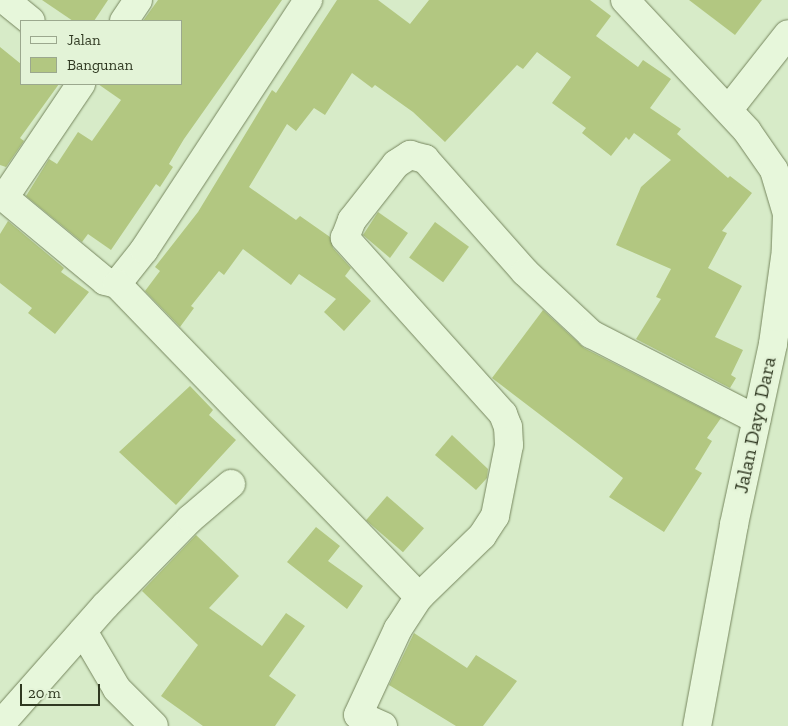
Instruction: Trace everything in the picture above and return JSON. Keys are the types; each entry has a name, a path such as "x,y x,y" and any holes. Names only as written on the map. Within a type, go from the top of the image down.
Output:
{"street":[{"path":"4,0 30,20"},
{"path":"125,20 138,0"},
{"path":"117,284 144,250 308,0"},
{"name":"Jalan Dayo Dara","path":"625,0 729,109 774,170 787,214 786,250 773,344 756,419 697,726"},
{"path":"729,109 788,34"},
{"path":"80,85 2,196 105,281 117,284 419,597"},
{"path":"383,726 355,720 398,629 419,597 482,536 496,516 502,494 509,433 503,414 345,238 352,220 396,164 405,157 415,155 425,159 526,272 591,334 756,419"},
{"path":"0,725 82,631 190,519 231,484"},
{"path":"82,631 117,690 154,726"}],"building":[{"path":"42,0 108,0 95,20 72,20"},
{"path":"158,0 282,0 184,139 169,164 173,167 160,187 156,184 111,250 88,234 82,242 26,196 49,159 57,164 78,132 92,141 121,100 99,85 182,85 182,20 144,20"},
{"path":"337,0 378,0 410,24 429,0 590,0 611,16 596,36 638,67 643,60 671,79 650,108 681,129 677,134 728,178 730,176 752,193 722,231 727,233 708,268 742,286 715,337 743,350 731,375 736,378 730,388 636,339 661,299 656,297 671,269 616,245 641,187 671,160 634,133 629,140 626,137 611,156 582,133 586,128 552,103 571,77 537,52 523,69 517,65 445,142 413,112 375,85 372,88 352,73 325,115 314,108 296,131 287,124 249,187 296,220 300,216 330,237 333,248 351,268 345,276 371,301 344,331 324,312 336,299 299,274 291,285 243,249 224,275 219,271 191,306 194,308 180,327 145,291 160,271 155,267 198,212 272,90 276,93"},
{"path":"689,0 762,0 735,35"},
{"path":"0,47 20,63 20,85 58,85 20,138 24,141 6,167 0,165"},
{"path":"378,212 408,233 390,258 363,235"},
{"path":"8,221 64,268 61,272 89,292 55,334 28,313 32,308 0,283 0,234"},
{"path":"435,222 469,247 443,282 409,258"},
{"path":"543,310 584,348 721,418 707,438 712,441 695,469 702,473 664,532 609,497 623,478 492,378"},
{"path":"190,386 213,410 209,415 236,440 176,505 119,452"},
{"path":"452,435 488,469 487,478 476,490 435,455"},
{"path":"387,496 424,528 403,552 366,520"},
{"path":"316,527 340,546 328,561 363,586 347,609 287,562"},
{"path":"196,535 239,576 209,608 262,646 286,613 305,626 269,676 296,695 275,726 203,726 161,696 198,645 142,591"},
{"path":"414,633 467,668 476,655 517,681 483,726 456,726 389,685"}]}
